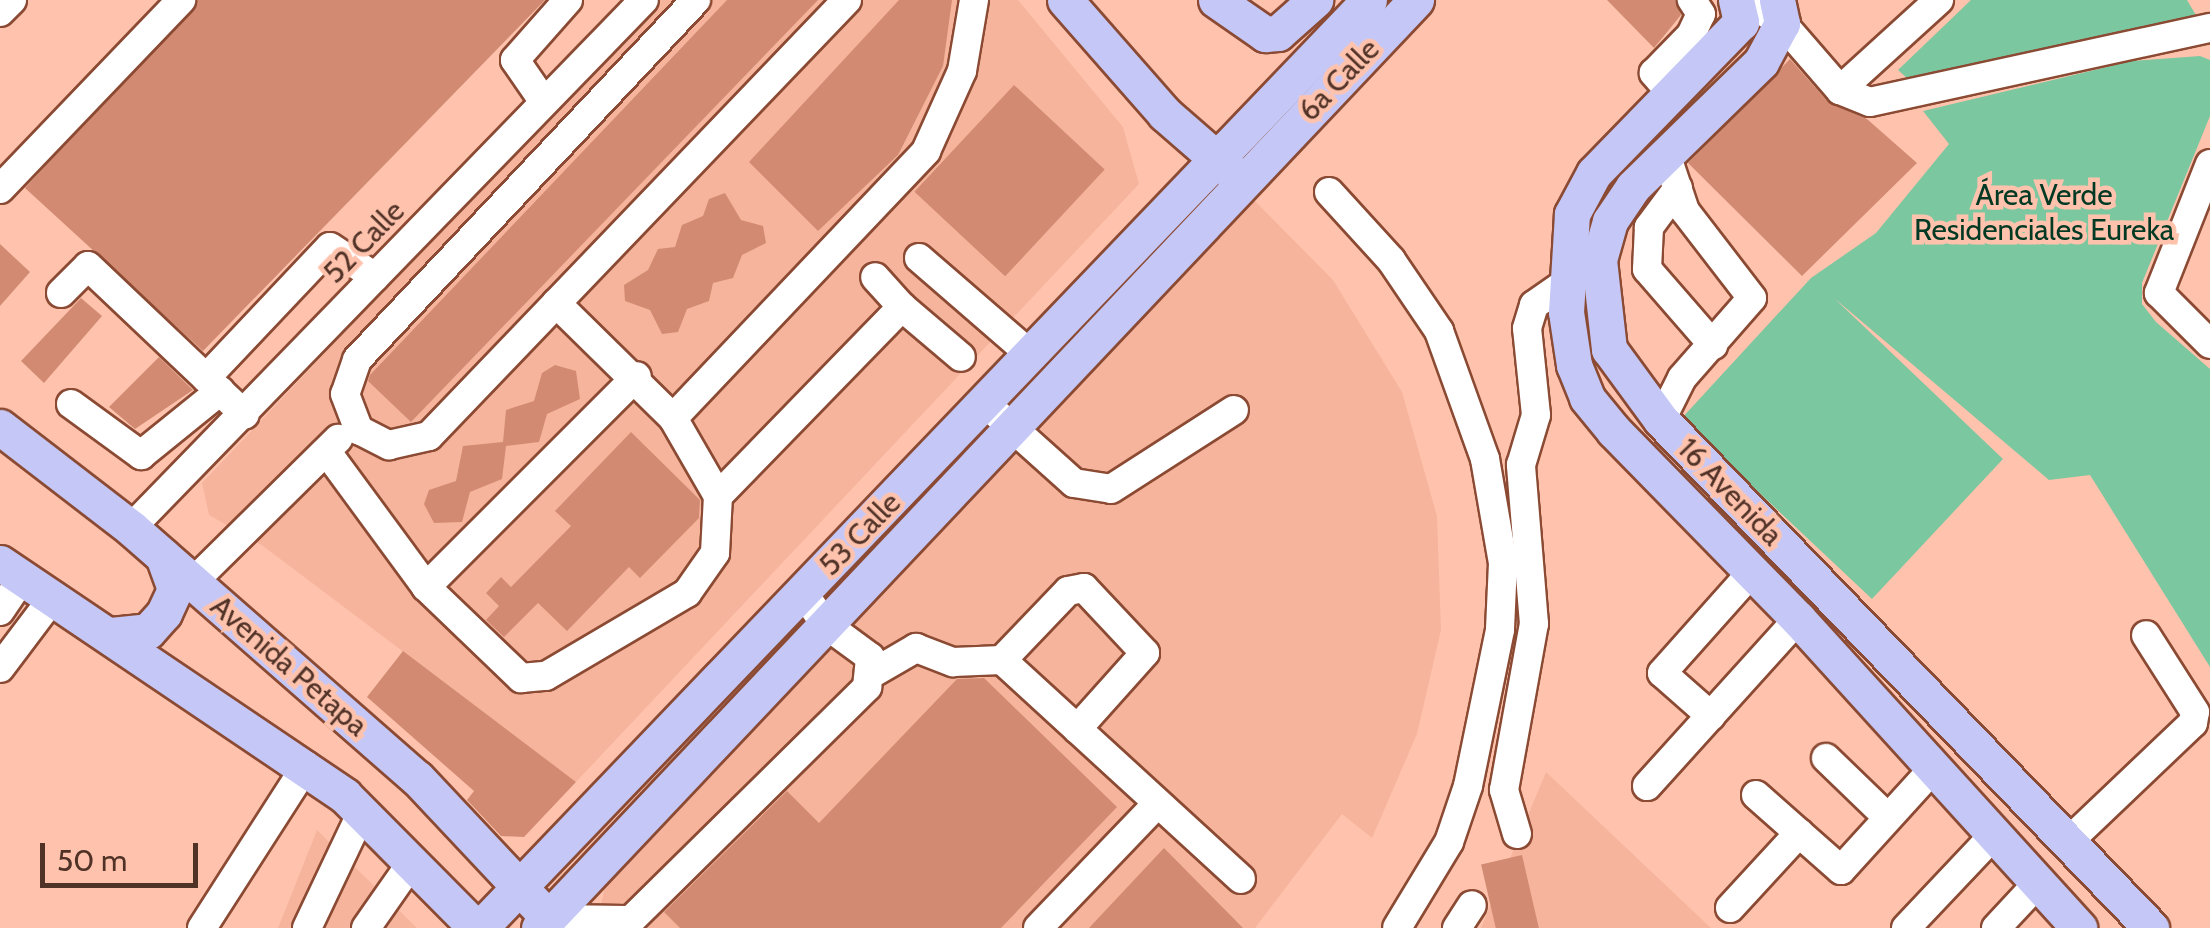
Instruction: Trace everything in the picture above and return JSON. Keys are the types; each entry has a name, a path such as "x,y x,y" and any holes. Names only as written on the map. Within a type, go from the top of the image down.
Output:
{"main road":[{"path":"1064,0 1165,114 1238,159"},
{"path":"1216,0 1250,30 1278,33 1316,0"},
{"name":"6a Calle","path":"1279,117 1369,0"},
{"name":"6a Calle","path":"1238,159 1279,117 1416,0"},
{"name":"16 Avenida","path":"1740,3 1734,31 1583,190 1572,214 1566,283 1574,365 1587,398 1798,619 1931,771 2076,927"},
{"name":"16 Avenida","path":"1779,11 1761,62 1672,171 1610,221 1598,260 1610,349 1661,420 2151,928"},
{"path":"1130,250 1177,169 1165,114"},
{"name":"53 Calle","path":"478,928 522,891 804,594 998,415 1030,355 1130,250 1238,159"},
{"name":"53 Calle","path":"549,925 826,624 998,415 1238,159"},
{"name":"Avenida Petapa","path":"0,427 131,528 417,778 549,925"},
{"path":"111,634 148,631 164,613 174,589 163,556"},
{"name":"Avenida Petapa","path":"11,571 306,766 362,812 478,928"}],"street":[{"path":"0,12 12,0"},
{"path":"1,186 181,0"},
{"path":"544,102 516,60 568,0"},
{"name":"52 Calle","path":"131,528 644,0"},
{"path":"347,480 362,430 345,394 357,360 696,0"},
{"path":"362,430 405,445 430,436 847,0"},
{"path":"674,418 926,151 962,72 974,0"},
{"path":"1672,94 1654,73 1691,35 1701,14 1692,0"},
{"path":"1840,90 1939,0"},
{"path":"1740,3 1779,11 1840,90 1888,101 2173,40 2210,28"},
{"path":"2173,40 2210,46"},
{"path":"2210,164 2159,293 2210,344"},
{"path":"1672,171 1649,227 1647,268 1713,345"},
{"path":"1661,420 1670,395 1752,298 1704,243 1672,171"},
{"path":"1329,192 1392,260 1439,332 1486,459 1503,563 1500,630 1468,786 1449,842 1396,928"},
{"path":"71,404 140,455 213,385 330,246 375,277"},
{"path":"919,258 1030,355"},
{"path":"61,293 88,266 244,415"},
{"path":"875,277 902,307 961,357"},
{"path":"1516,834 1504,790 1534,624 1521,464 1536,415 1526,328 1534,305 1566,283"},
{"path":"327,452 426,587 509,674 546,676 687,593 715,553 718,496 674,418 637,376 556,303"},
{"path":"718,496 902,307"},
{"path":"426,587 637,376"},
{"path":"998,415 1074,483 1111,488 1234,410"},
{"path":"193,582 327,452 362,430"},
{"path":"0,611 11,571"},
{"path":"1710,716 1662,673 1752,572"},
{"path":"549,925 635,924 873,673 916,648 953,662 1002,660 1068,590 1084,588 1145,653 1077,728"},
{"path":"804,594 826,624 870,657 873,673"},
{"path":"0,668 52,599"},
{"path":"1647,786 1798,619"},
{"path":"2069,841 2193,722 2195,712 2146,635"},
{"path":"1002,660 1242,879"},
{"path":"1826,758 1887,818"},
{"path":"202,928 306,766"},
{"path":"1756,795 1842,870 1931,771"},
{"path":"1038,928 1158,803"},
{"path":"307,928 362,812"},
{"path":"1730,908 1799,834"},
{"path":"1906,928 1992,836"},
{"path":"366,928 412,862"},
{"path":"1996,928 2037,884"}],"shaded area":[{"path":"659,0 1018,0 1123,127 1139,184 576,782 263,546 209,515 202,483"},
{"path":"1253,199 1333,280 1402,392 1437,516 1441,630 1417,734 1372,838 1342,814 1255,928 597,928 604,890"},
{"path":"1546,772 1711,928 1481,928"},
{"path":"317,830 417,928 278,928"}],"green space":[{"path":"1971,0 2187,0 2197,17 1908,79 1898,70"},
{"name":"Área Verde Residenciales Eureka","path":"2200,56 2210,60 2210,116 2142,283 2142,304 2156,322 2210,369 2210,667 2090,475 2049,480 1834,298 2003,459 1872,599 1681,419 1811,278 1876,233 1949,144 1923,111 2132,61"}],"building":[{"path":"198,0 545,0 203,351 25,188"},
{"path":"727,0 818,0 411,422 368,381 370,375"},
{"path":"899,0 952,0 943,66 898,155 818,231 749,162"},
{"path":"1607,0 1675,0 1681,15 1654,48"},
{"path":"1790,59 1828,102 1867,119 1917,163 1802,276 1688,163"},
{"path":"1014,85 1105,170 1005,276 914,192"},
{"path":"725,193 741,220 763,226 766,243 742,255 733,278 713,283 709,301 687,309 678,332 662,334 650,310 625,301 624,285 648,270 658,249 675,247 682,225 703,216 709,199"},
{"path":"0,244 30,272 0,306"},
{"path":"81,298 102,316 44,383 21,361"},
{"path":"159,357 193,390 135,429 109,407"},
{"path":"555,365 576,371 580,399 547,414 539,442 506,446 502,479 470,492 462,522 434,523 424,504 429,490 456,481 463,446 503,442 506,410 534,401 542,373"},
{"path":"631,432 700,500 699,518 640,578 629,567 567,631 538,603 504,637 486,620 499,606 486,593 501,577 511,587 571,526 555,511"},
{"path":"403,651 576,782 524,837 501,836 467,800 474,791 367,697"},
{"path":"984,678 1117,807 1001,928 680,928 664,912 787,791 819,823 957,679"},
{"path":"1164,848 1243,928 1089,928"},
{"path":"1522,855 1539,928 1496,928 1481,864"}]}
